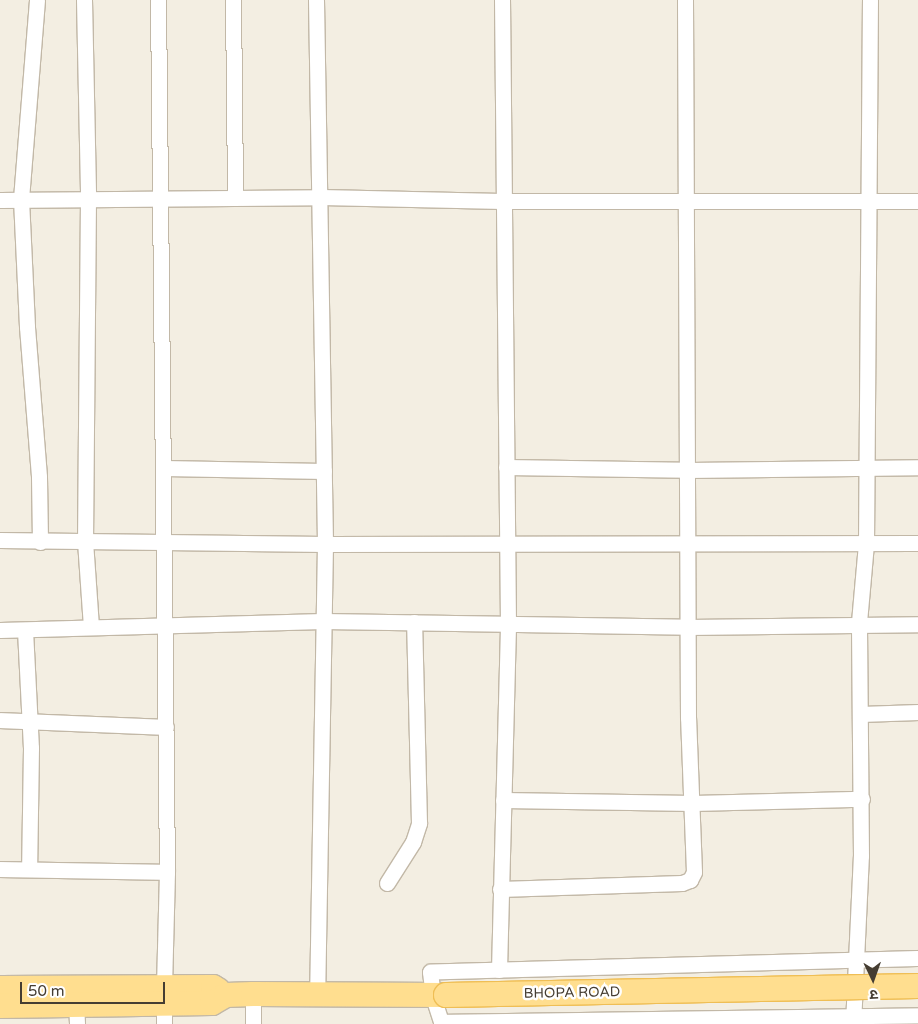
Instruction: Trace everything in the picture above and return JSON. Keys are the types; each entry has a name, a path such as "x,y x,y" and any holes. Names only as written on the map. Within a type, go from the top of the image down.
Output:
{"main road":[{"name":"BHOPA ROAD","path":"0,1006 77,1014 212,1003 226,995 253,994 440,996 918,986"},
{"name":"BHOPA ROAD","path":"0,988 164,1006"}],"street":[{"path":"37,0 21,199 27,327 39,477 40,542"},
{"path":"84,0 88,199 85,541 91,626"},
{"path":"158,0 166,624 167,872 164,1006"},
{"path":"233,0 236,197"},
{"path":"316,0 321,197 325,544 317,995"},
{"path":"499,970 508,624 502,201 502,0"},
{"path":"500,890 686,882 694,872 688,627 689,542 683,200 684,0"},
{"path":"853,1021 862,800 859,622 866,544 870,0"},
{"path":"0,200 321,197 502,201 918,201"},
{"path":"506,467 688,470 867,466 918,467"},
{"path":"164,468 324,471"},
{"path":"0,540 40,542 165,541 325,544 918,543"},
{"path":"0,630 323,621 688,627 859,622 918,624"},
{"path":"387,883 413,842 419,823 414,622"},
{"path":"25,630 30,869"},
{"path":"861,714 918,712"},
{"path":"0,720 166,727"},
{"path":"503,800 692,802 862,800"},
{"path":"0,869 167,872"},
{"path":"918,958 430,972 440,996 441,1022 853,1021 918,1015"},
{"path":"253,994 253,1024"}]}
